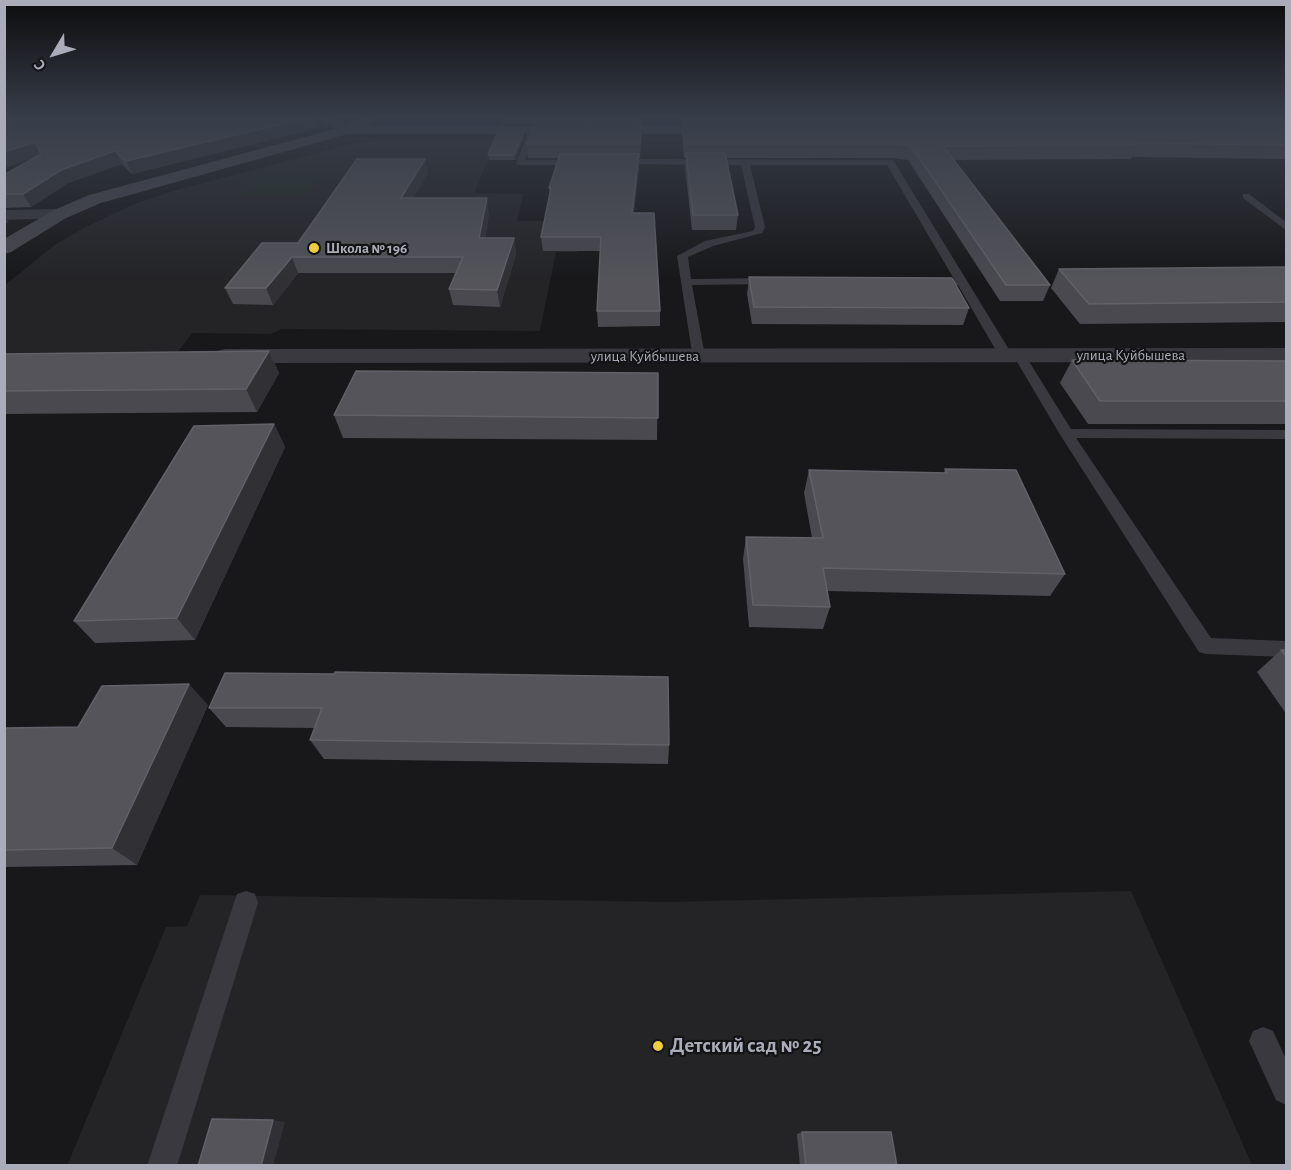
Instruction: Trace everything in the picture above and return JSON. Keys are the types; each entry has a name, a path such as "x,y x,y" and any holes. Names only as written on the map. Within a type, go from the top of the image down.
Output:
{"street":[{"path":"4,248 60,214 95,199 195,172"},
{"path":"4,215 60,214"},
{"name":"улица Куйбышева","path":"201,357 1287,355"}],"lane":[{"path":"698,356 682,256 695,248 713,242 757,233 760,227 747,172"},
{"path":"896,172 963,282 1066,433 1206,646 1287,649"},
{"path":"1246,196 1287,227"},
{"path":"687,282 786,281"},
{"path":"915,282 963,282"},
{"path":"1066,433 1287,434"},
{"path":"162,1166 246,903"},
{"path":"1263,1041 1287,1090"}],"shaded area":[{"name":"Школа № 196","path":"247,172 483,172 474,193 523,194 517,221 581,221 577,252 556,252 540,331 281,329 271,334 192,333 175,356 5,356 5,285 56,244 84,228 134,204"},
{"path":"249,178 320,178 307,195 234,196"},
{"name":"Детский сад № 25","path":"1131,891 1252,1165 67,1166 166,927 187,926 200,895 670,902"}],"building":[{"path":"10,172 58,172 23,194 4,194 4,175"},
{"path":"348,172 417,172 401,198 487,198 479,238 514,238 497,290 449,289 463,257 292,257 266,288 225,288 262,243 298,243"},
{"path":"554,172 637,172 632,213 654,213 660,311 597,311 601,237 541,237 551,188 549,188"},
{"path":"688,172 729,172 738,215 693,215"},
{"path":"928,172 963,172 1050,285 1006,285"},
{"path":"1287,267 1287,302 1089,304 1059,269"},
{"path":"749,277 952,278 969,308 754,307"},
{"path":"269,351 246,389 4,391 4,354"},
{"path":"1072,360 1287,361 1287,401 1100,401"},
{"path":"356,371 658,373 658,418 334,415"},
{"path":"274,424 177,618 74,621 194,426"},
{"path":"945,469 1016,470 1065,574 823,568 830,607 753,605 746,537 823,538 809,470 947,473"},
{"path":"335,672 668,677 669,745 310,740 322,708 209,708 225,673 334,674"},
{"path":"189,684 112,848 4,850 4,728 78,727 102,686"},
{"path":"212,1119 273,1120 261,1166 198,1166"},
{"path":"802,1132 891,1132 897,1166 806,1166"}],"place":[{"name":"Школа № 196","path":"314,248"},
{"name":"Детский сад № 25","path":"658,1046"}]}
